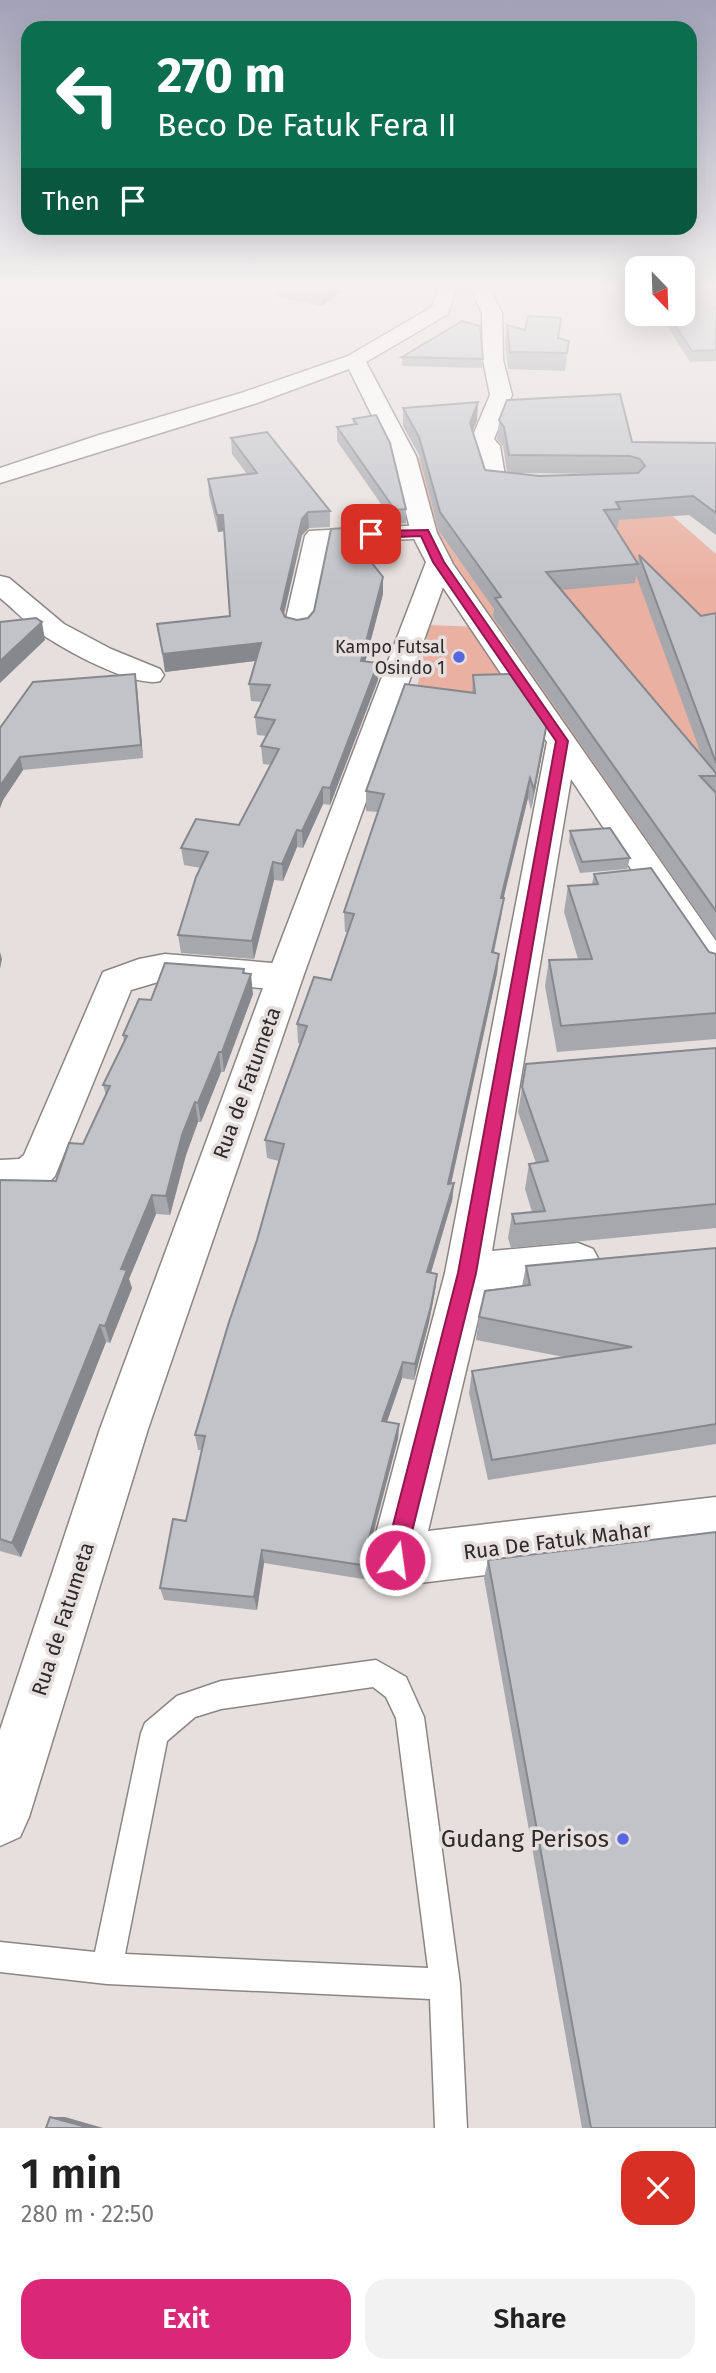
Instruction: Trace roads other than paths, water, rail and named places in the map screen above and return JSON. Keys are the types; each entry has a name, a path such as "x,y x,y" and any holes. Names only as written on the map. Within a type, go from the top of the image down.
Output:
{"street":[{"path":"0,476 282,386"},
{"path":"368,386 404,456 432,547 653,880 716,968"},
{"path":"499,386 500,402 482,440 489,446 494,482 550,485 548,473"},
{"path":"490,458 518,456"},
{"path":"298,627 318,536 432,547"},
{"name":"Rua de Fatumeta","path":"0,1817 124,1430 285,977 432,547"},
{"path":"0,584 54,630 101,655 150,676"},
{"name":"Rua De Fatuk Mahar","path":"562,741 549,889 522,1072 467,1273 395,1560 716,1522"},
{"path":"614,883 653,880"},
{"path":"0,1177 35,1172 40,1164 116,981 139,972 165,967 285,977"},
{"path":"467,1273 619,1258"}],"lane":[{"path":"107,1969 155,1733 187,1706 221,1695 376,1674 396,1687 410,1717 445,1984 451,2128"},
{"path":"0,1957 107,1969 445,1984"}],"place":[{"name":"Kampo Futsal Osindo 1","path":"459,657"},
{"name":"Gudang Perisos","path":"623,1839"}]}
